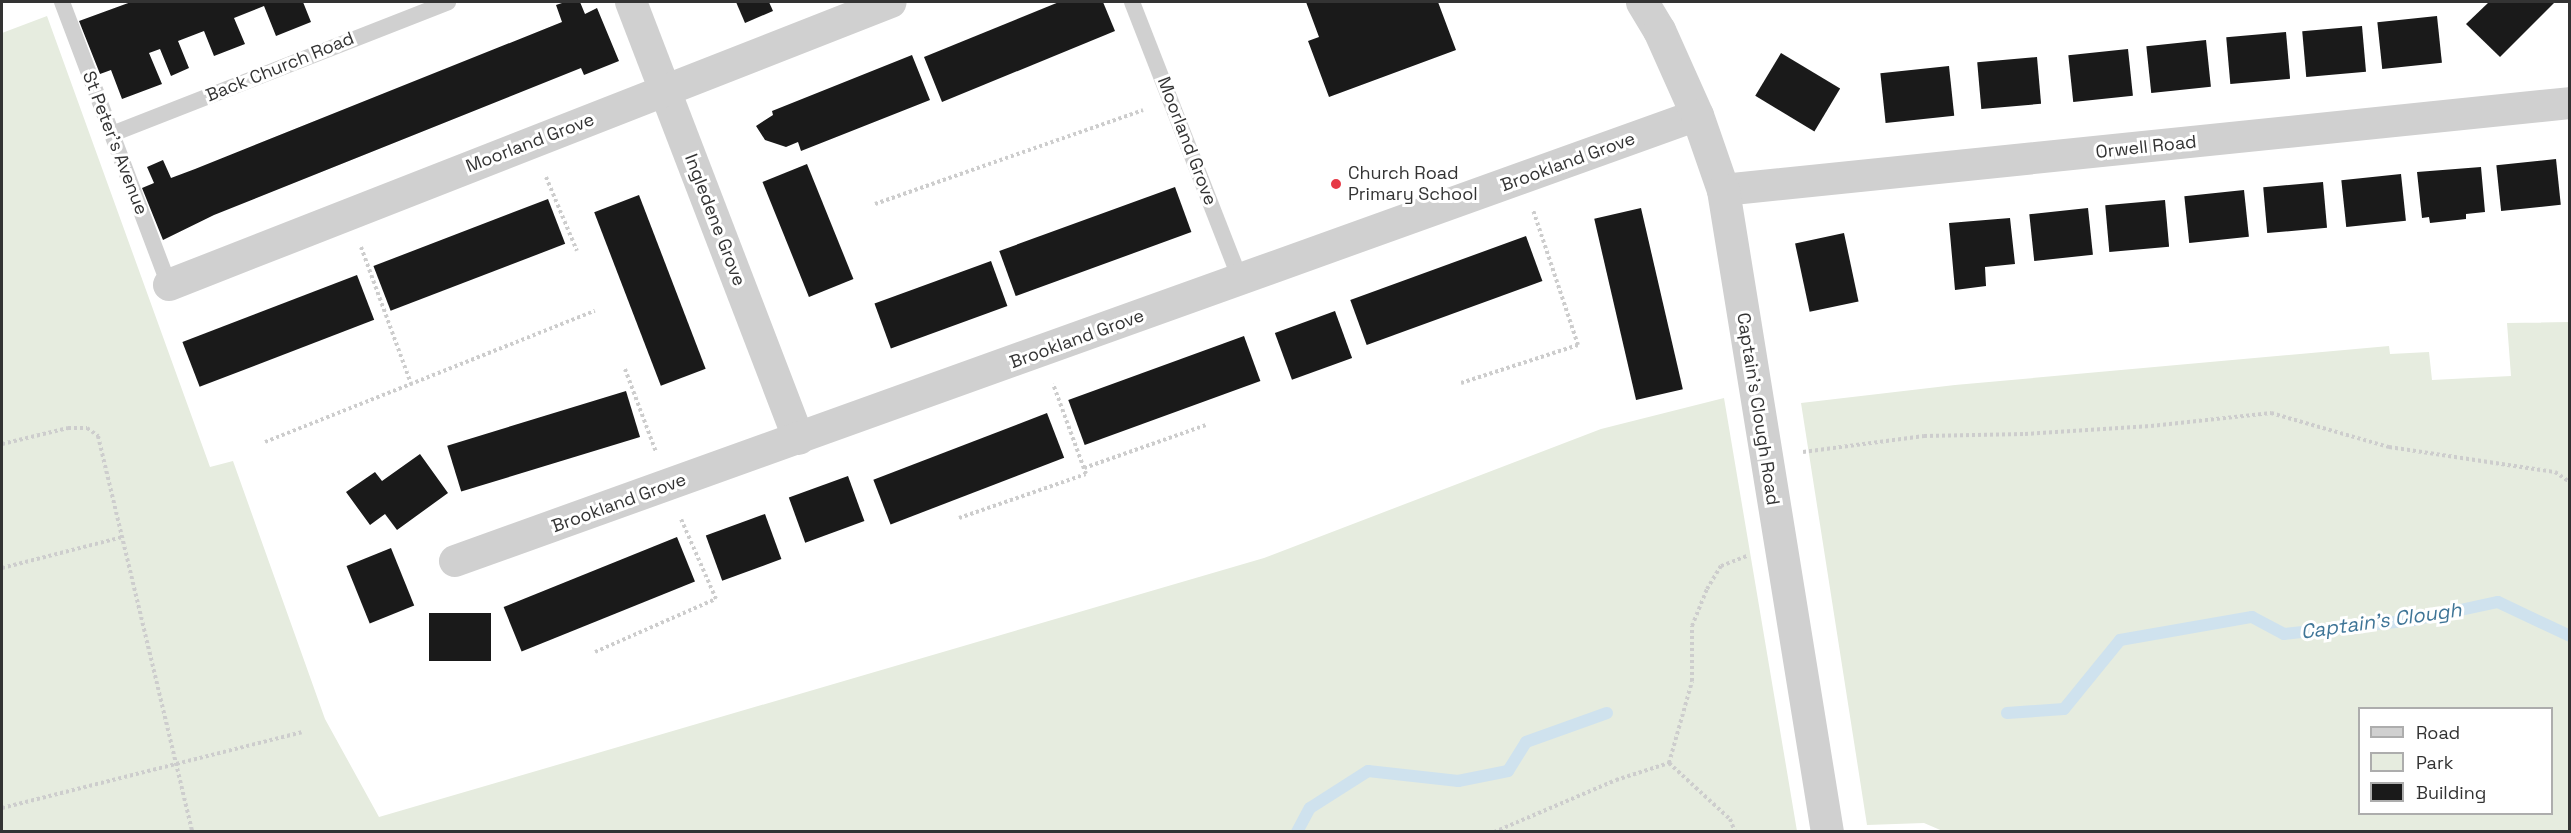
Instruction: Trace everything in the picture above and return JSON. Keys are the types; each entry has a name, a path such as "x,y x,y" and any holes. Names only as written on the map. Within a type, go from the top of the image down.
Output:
{"street":[{"name":"Ingledene Grove","path":"631,2 799,439"},
{"name":"Moorland Grove","path":"169,285 891,2"},
{"name":"Captain's Clough Road","path":"1642,2 1659,30 1697,114 1723,190 1827,831"},
{"name":"Orwell Road","path":"1723,190 2570,103"},
{"name":"Brookland Grove","path":"455,561 1697,114"}],"lane":[{"name":"St Peter's Avenue","path":"62,2 169,285"},
{"name":"Back Church Road","path":"112,134 448,2"},
{"name":"Moorland Grove","path":"1132,2 1241,280"}],"path":[{"path":"875,204 1171,101"},
{"path":"532,142 577,251"},
{"path":"1461,383 1578,345 1523,178"},
{"path":"349,214 411,384"},
{"path":"265,442 595,312"},
{"path":"959,518 1086,474 1041,352"},
{"path":"595,652 716,599 668,486 625,369"},
{"path":"1766,457 1924,436 2025,434 2151,426 2271,413 2389,447 2555,472 2570,482"},
{"path":"1084,468 1206,425"},
{"path":"2,444 68,428 87,428 98,436 192,831"},
{"path":"2,568 123,537"},
{"path":"1669,763 1692,681 1692,626 1707,589 1721,566 1780,543"},
{"path":"2,808 302,732"},
{"path":"1494,831 1616,780 1669,763"},
{"path":"1669,763 1730,819 1735,831"}],"green space":[{"path":"47,16 210,467 233,461 325,719 379,817 1264,558 1601,429 1724,398 1797,831 2,831 2,33"},
{"path":"2569,322 2569,831 1945,832 1924,823 1867,825 1801,403 1955,385 2389,346 2390,354 2429,352 2432,380 2511,376 2507,323"}],"building":[{"path":"131,2 303,2 311,22 276,36 264,6 234,18 245,44 214,56 204,31 178,41 189,68 171,76 160,49 149,53 162,84 122,99 111,70 100,74 79,21"},
{"path":"565,2 580,2 585,14 597,8 619,61 584,75 581,68 214,215 163,240 142,188 154,183 147,167 163,160 171,178 195,169 562,22 556,5"},
{"path":"736,2 769,2 773,11 745,23"},
{"path":"1059,2 1103,2 1115,31 942,102 924,57"},
{"path":"1306,2 1438,2 1456,50 1329,97 1308,41 1319,37"},
{"path":"2489,2 2555,2 2500,57 2466,24"},
{"path":"2437,16 2442,63 2382,69 2377,22"},
{"path":"2362,26 2366,72 2306,77 2302,31"},
{"path":"2286,32 2290,79 2230,84 2226,37"},
{"path":"2206,40 2211,87 2151,93 2146,46"},
{"path":"2128,49 2133,96 2073,102 2068,55"},
{"path":"1781,53 1840,89 1814,131 1755,96"},
{"path":"912,55 930,100 801,151 798,142 786,147 765,140 756,126 773,115 772,111"},
{"path":"2037,57 2041,104 1981,109 1977,62"},
{"path":"1949,66 1954,116 1886,123 1880,73"},
{"path":"2556,159 2561,205 2501,211 2496,165"},
{"path":"807,164 853,279 809,297 762,182"},
{"path":"2481,167 2485,212 2466,214 2466,219 2430,223 2429,217 2422,218 2417,172"},
{"path":"2401,174 2406,221 2346,227 2341,180"},
{"path":"2323,182 2327,228 2267,233 2263,187"},
{"path":"1175,187 1191,232 1016,296 999,251"},
{"path":"2244,190 2249,237 2189,243 2184,196"},
{"path":"639,195 706,369 661,386 594,212"},
{"path":"548,199 565,244 391,311 373,266"},
{"path":"2165,200 2169,247 2109,252 2105,205"},
{"path":"1641,208 1683,389 1636,400 1594,219"},
{"path":"2088,208 2093,255 2034,261 2029,214"},
{"path":"2010,218 2015,264 1985,267 1986,286 1955,290 1949,223"},
{"path":"1844,233 1859,301 1810,312 1795,243"},
{"path":"1526,236 1542,281 1367,345 1350,300"},
{"path":"991,261 1007,306 891,349 874,303"},
{"path":"357,275 374,320 200,387 182,342"},
{"path":"1335,311 1352,358 1292,380 1275,333"},
{"path":"1244,336 1260,381 1085,445 1068,400"},
{"path":"626,391 640,437 461,492 447,446"},
{"path":"1047,413 1064,458 891,524 873,480"},
{"path":"420,454 448,493 397,530 385,514 370,525 346,492 375,472 382,481"},
{"path":"848,476 864,521 805,543 789,498"},
{"path":"765,514 781,559 722,581 706,536"},
{"path":"677,537 695,582 522,652 504,607"},
{"path":"391,548 414,605 370,623 346,566"},
{"path":"429,613 491,613 491,661 429,661"}],"waterway":[{"name":"Captain's Clough","path":"2007,713 2064,709 2120,640 2252,617 2284,634 2414,620 2498,602 2570,636"},
{"name":"Captain's Clough","path":"1297,832 1310,808 1368,771 1458,781 1508,771 1526,742 1607,713"}],"place":[{"name":"Church Road Primary School","path":"1336,184"}]}
